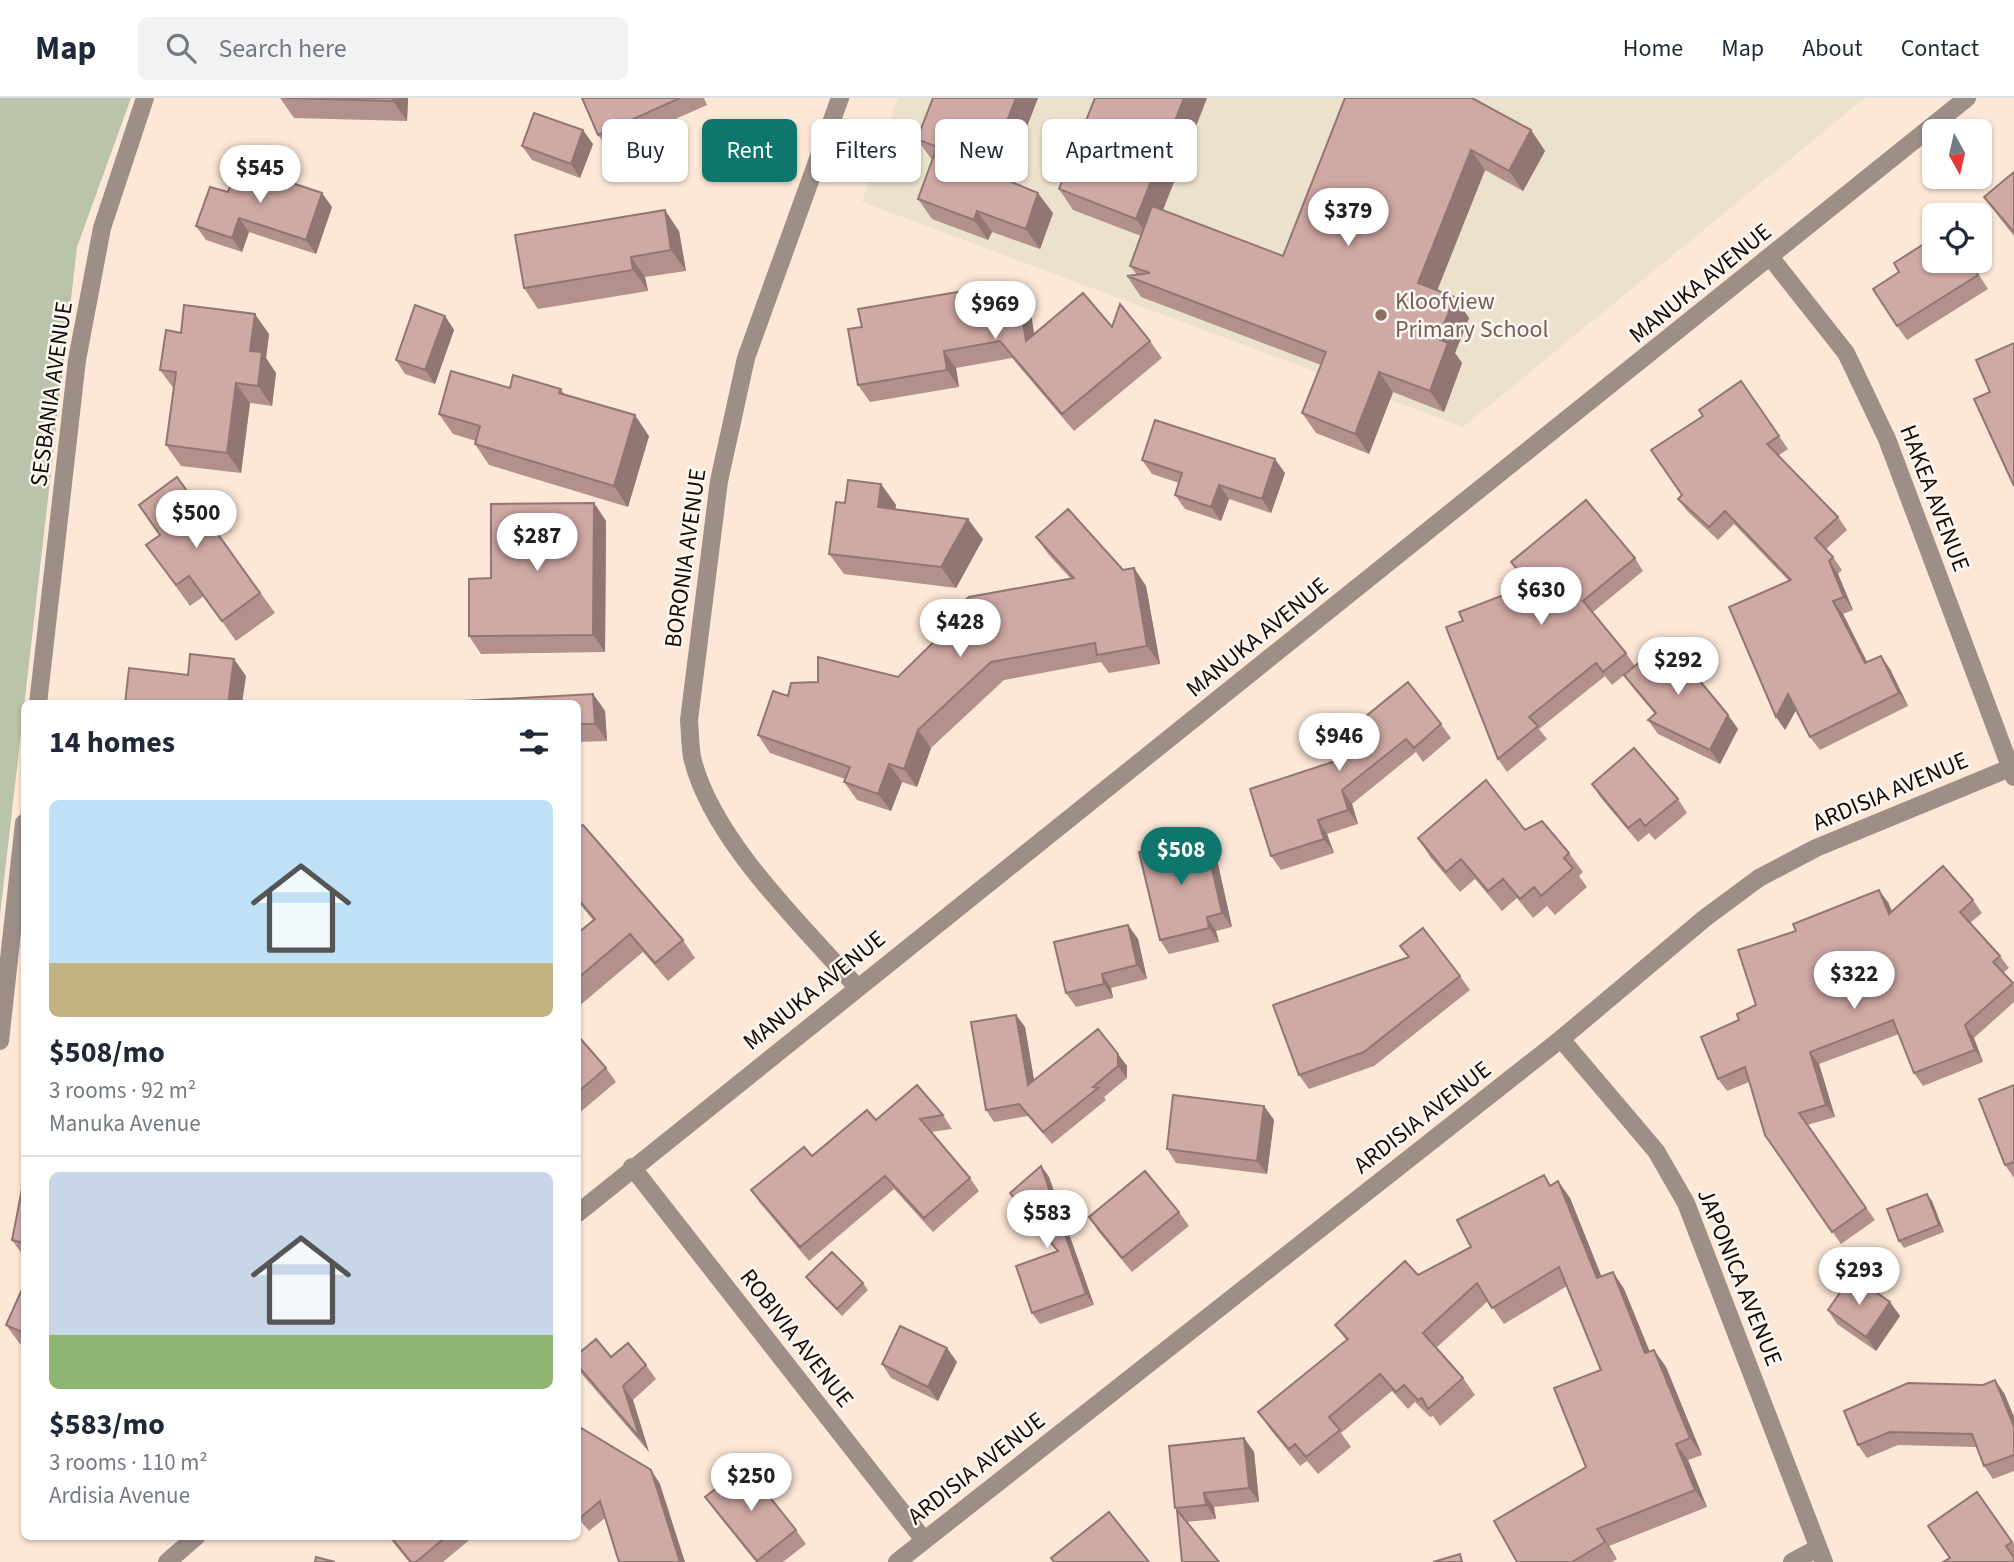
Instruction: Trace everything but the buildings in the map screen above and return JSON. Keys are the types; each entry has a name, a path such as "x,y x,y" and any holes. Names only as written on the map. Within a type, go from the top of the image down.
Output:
{"street":[{"name":"SESBANIA AVENUE","path":"38,700 77,360 102,228 145,98"},
{"name":"BORONIA AVENUE","path":"840,98 746,358 719,481 689,720 692,758 714,811 734,845 857,987"},
{"name":"MANUKA AVENUE","path":"581,1210 1967,98"},
{"name":"HAKEA AVENUE","path":"1771,258 1846,352 1887,439 2012,773"},
{"name":"ARDISIA AVENUE","path":"897,1562 1561,1039 1705,918 1759,878 1816,848 2012,773"},
{"path":"0,1041 21,850"},
{"name":"JAPONICA AVENUE","path":"1561,1039 1656,1151 1686,1203 1821,1555"},
{"name":"ROBIVIA AVENUE","path":"632,1167 924,1540"},
{"path":"167,1562 192,1540"},
{"path":"1792,1562 1821,1555"}],"shaded area":[{"name":"Kloofview Primary School","path":"898,98 1865,98 1463,427 862,202 869,182 921,182 921,119 891,119"}],"green space":[{"path":"0,98 131,98 77,247 25,700 21,700 21,733 0,915"}],"place":[{"name":"Kloofview Primary School","path":"1381,315"}]}
